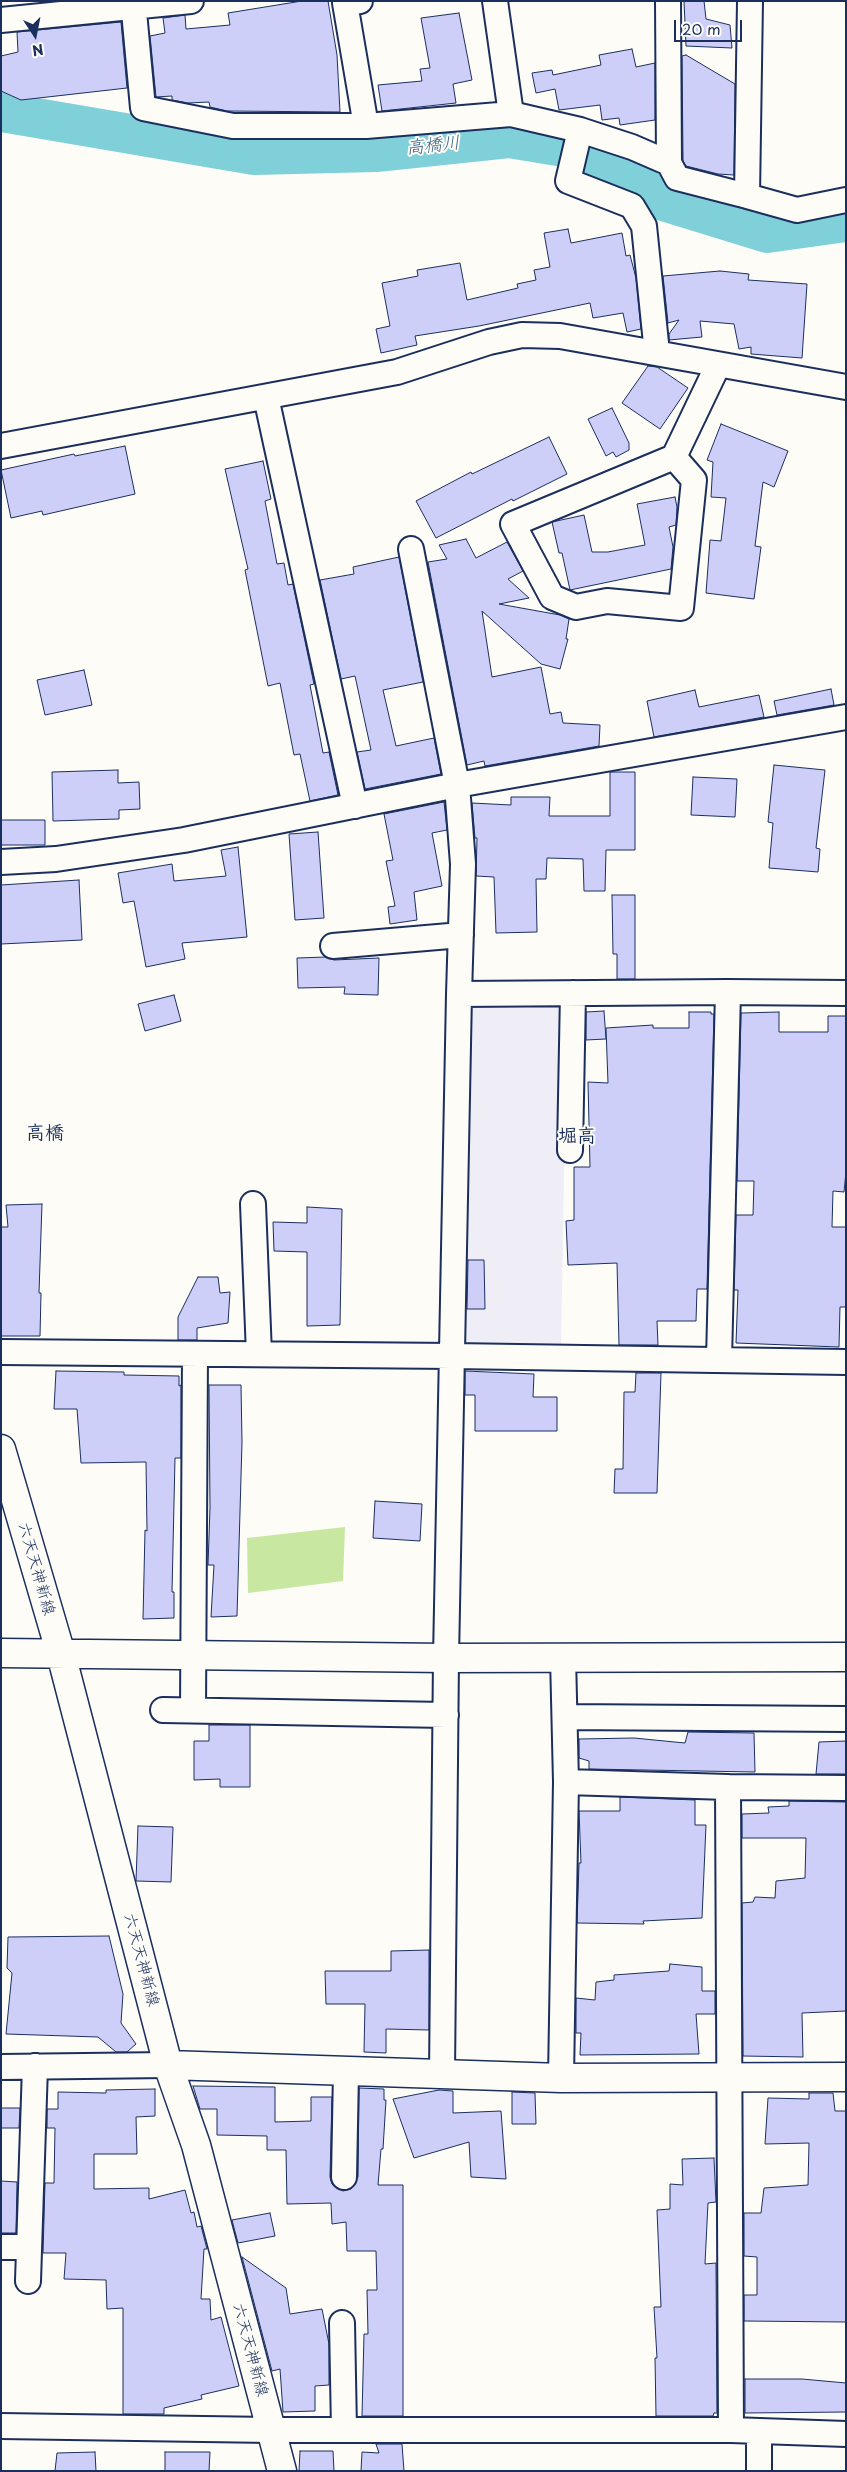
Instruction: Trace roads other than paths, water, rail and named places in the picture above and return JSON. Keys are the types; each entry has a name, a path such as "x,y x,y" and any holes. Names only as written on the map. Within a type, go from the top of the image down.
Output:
{"street":[{"path":"1,20 133,4 191,1"},
{"path":"495,1 511,114"},
{"path":"668,1 669,163 677,178 797,210 846,200"},
{"path":"747,196 750,1"},
{"path":"350,2 366,126"},
{"path":"133,4 143,108 233,126 366,126 511,114 580,130 632,147 669,163"},
{"path":"580,130 568,181 632,206 644,226 657,353"},
{"path":"1,446 397,372 489,342 522,335 560,336 846,387"},
{"path":"674,457 694,480 681,608 608,601 576,607 552,597 513,524 674,457 718,365"},
{"path":"266,397 354,806"},
{"path":"411,549 457,786 463,864 458,994 454,1356 446,1658 442,2074"},
{"path":"1,862 56,859 184,840 457,786 846,717"},
{"path":"333,946 460,935"},
{"path":"720,1360 728,992"},
{"path":"570,1150 573,993"},
{"path":"458,994 846,993"},
{"path":"253,1204 258,1354"},
{"path":"1,1352 846,1362"},
{"path":"193,1710 195,1354"},
{"name":"六天天神新線","path":"1,1449 61,1654 168,2065 196,2145 282,2471"},
{"path":"1,1653 446,1658 846,1657"},
{"path":"561,2078 566,1782 564,1657"},
{"path":"163,1710 446,1715"},
{"path":"566,1717 846,1720"},
{"path":"566,1782 728,1787 846,1788"},
{"path":"728,1787 731,2430"},
{"path":"1,2067 168,2065 561,2078 846,2077"},
{"path":"28,2281 35,2066"},
{"path":"344,2177 346,2071"},
{"path":"1,2247 30,2247"},
{"path":"342,2323 344,2430"},
{"path":"1,2426 272,2430 731,2430 846,2434"},
{"path":"759,2431 760,2471"}],"waterway":[{"name":"高橋川","path":"1,112 254,155 376,152 509,138 588,151 663,201 767,233 846,222"}],"district":[{"name":"高橋","path":"45,1134"},
{"name":"堀高","path":"577,1137"}]}
